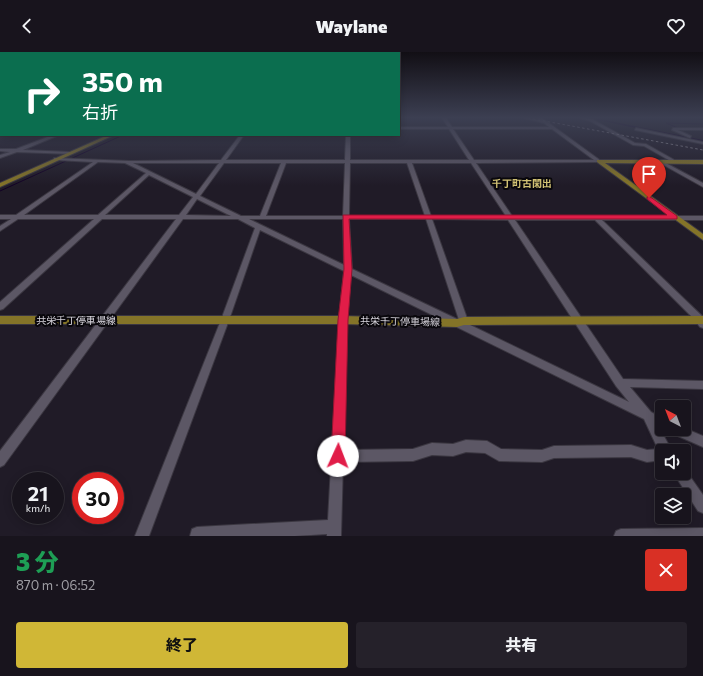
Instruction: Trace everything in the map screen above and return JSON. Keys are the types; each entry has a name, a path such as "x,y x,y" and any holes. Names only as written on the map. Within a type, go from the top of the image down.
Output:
{"main road":[{"path":"0,185 99,141"},
{"path":"599,162 703,162"},
{"path":"599,162 703,238"},
{"name":"共栄千丁停車場線","path":"0,320 343,320 460,322 578,320 702,322"}],"street":[{"path":"0,157 42,141"},
{"path":"0,461 238,141"},
{"path":"197,536 197,534 334,531 343,320 348,269 346,217 348,141"},
{"path":"459,141 620,382 647,415 662,444"},
{"path":"570,141 599,162"},
{"path":"628,141 634,144 645,144 676,162"},
{"path":"0,150 70,153"},
{"path":"56,159 97,161 599,162"},
{"path":"0,229 97,161"},
{"path":"124,161 258,228 460,322 655,419"},
{"path":"262,217 284,161"},
{"path":"410,161 460,322"},
{"path":"662,162 703,185"},
{"path":"0,307 99,216 150,173"},
{"path":"0,217 235,216 703,218"},
{"path":"596,217 702,322"},
{"path":"142,536 225,320 258,228"},
{"path":"620,382 703,385"},
{"path":"690,436 703,442"},
{"path":"338,456 413,455 432,449 453,450 466,446 487,447 499,455 542,456 554,452 631,451 647,456 655,455"},
{"path":"685,480 703,506"},
{"path":"621,536 703,535"}],"waterway":[{"path":"0,191 111,141"}],"railway":[{"path":"652,141 703,150"}],"district":[{"name":"千丁町古閑出","path":"522,183"}],"route":[{"path":"338,456 343,320 348,269 346,217 674,217 649,198"}]}
